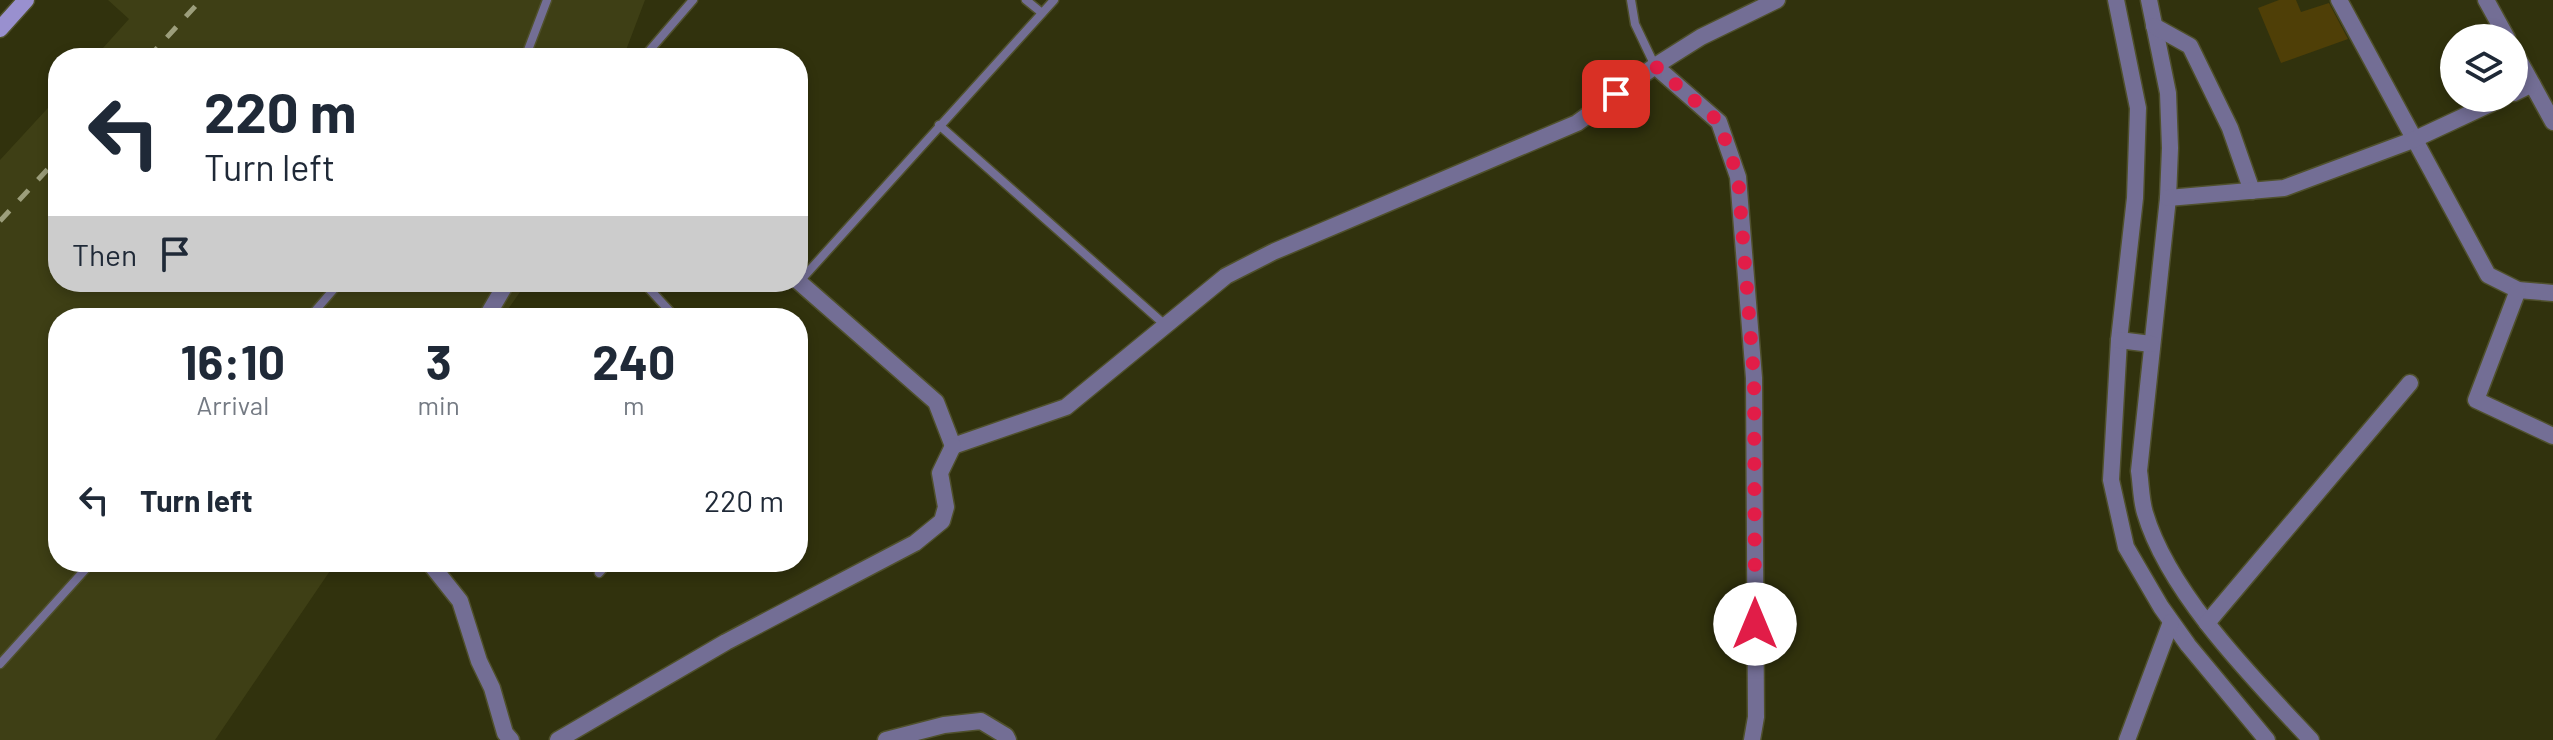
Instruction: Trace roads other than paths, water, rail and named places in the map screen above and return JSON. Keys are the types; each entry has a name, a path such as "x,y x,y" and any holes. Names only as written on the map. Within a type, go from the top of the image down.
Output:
{"main road":[{"path":"0,29 26,0"}],"street":[{"path":"558,740 726,642 915,543 942,521 946,507 940,473 953,446 1066,407 1226,276 1273,252 1577,123 1701,37 1777,0"},
{"path":"2116,0 2138,108 2135,198 2119,340 2111,480 2126,547 2171,622 2267,740"},
{"path":"2149,0 2168,93 2168,198 2139,471 2144,512 2163,557 2207,623 2251,677 2311,740"},
{"path":"2339,0 2488,275 2518,290 2553,293"},
{"path":"2486,0 2499,24"},
{"path":"2154,26 2190,46 2230,128 2252,191"},
{"path":"1655,66 1719,122 1738,177 1754,378 1756,717 1752,740"},
{"path":"2528,77 2553,122"},
{"path":"2528,86 2532,84"},
{"path":"2168,198 2284,188 2413,140 2473,112"},
{"path":"808,289 936,402 953,446"},
{"path":"2518,290 2476,400 2553,436"},
{"path":"2119,340 2151,344"},
{"path":"2207,623 2410,383"},
{"path":"437,572 460,601 505,733 511,740"},
{"path":"2127,740 2171,622"},
{"path":"886,740 944,725 981,721 1008,740"}],"lane":[{"path":"529,48 547,0"},
{"path":"652,48 693,0"},
{"path":"1026,0 1042,13"},
{"path":"808,271 1054,0"},
{"path":"1631,0 1635,24 1655,66"},
{"path":"939,125 1164,324"},
{"path":"318,308 331,292"},
{"path":"652,292 667,308"},
{"path":"0,664 83,572"}],"railway":[{"path":"157,48 201,0"},
{"path":"0,221 48,169"}]}
